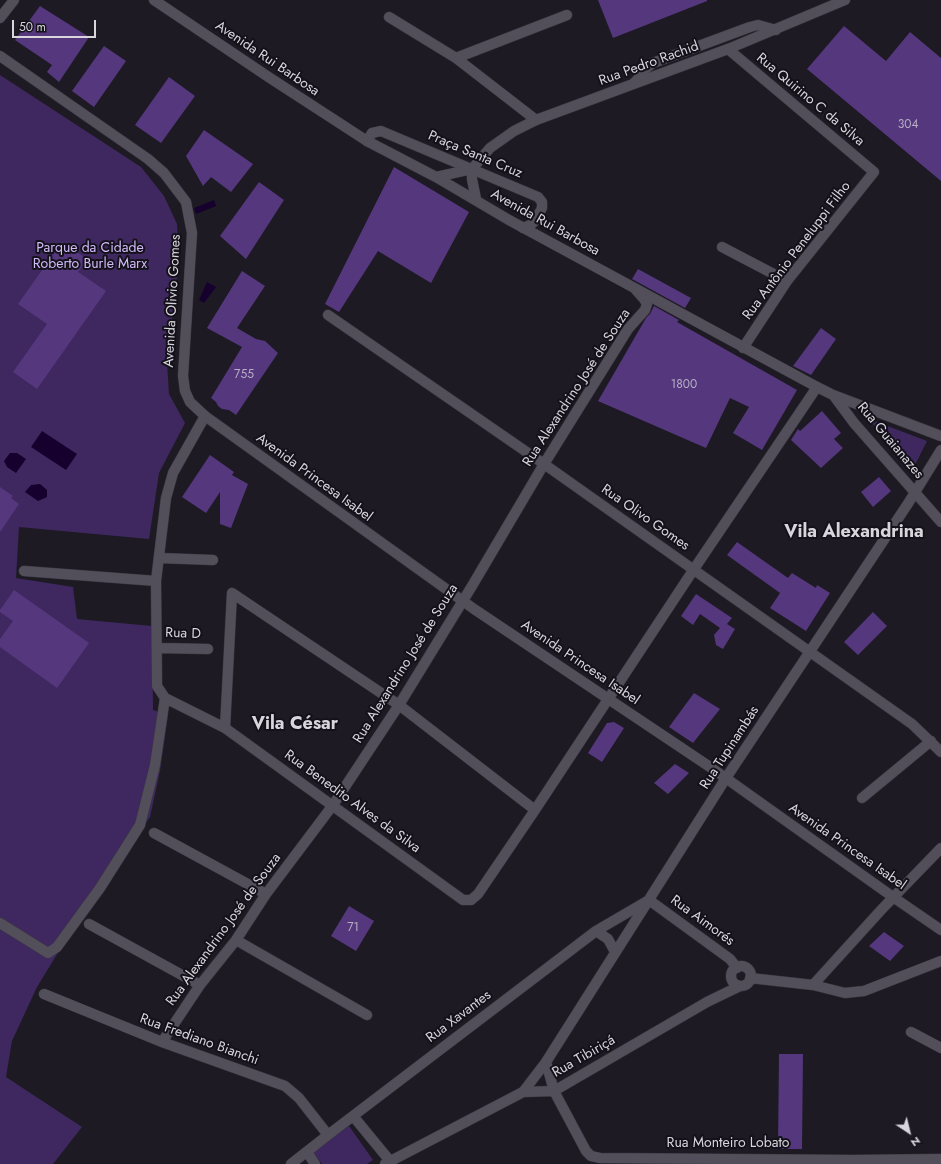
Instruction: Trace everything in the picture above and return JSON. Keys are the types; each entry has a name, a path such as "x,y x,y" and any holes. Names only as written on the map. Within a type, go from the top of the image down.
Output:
{"street":[{"path":"0,18 14,0"},
{"name":"Avenida Rui Barbosa","path":"154,0 367,141 436,177 523,228 743,348 833,395 941,436"},
{"name":"Rua Pedro Rachid","path":"472,169 490,148 514,131 536,120 728,49 845,0"},
{"path":"456,58 567,16"},
{"path":"390,17 456,58 536,120"},
{"path":"633,85 645,69 653,63 750,27 758,25 776,30"},
{"name":"Rua Quirino C da Silva","path":"728,49 874,172"},
{"name":"Avenida Olivio Gomes","path":"0,56 148,159 164,173 186,202 192,233 183,376 185,391 190,402 205,416"},
{"name":"Praça Santa Cruz","path":"367,141 372,133 381,131 538,197 542,202 542,208 535,221 523,228"},
{"path":"436,177 472,169 472,179 476,200"},
{"name":"Rua Antônio Peneluppi Filho","path":"743,348 787,282 874,172"},
{"path":"722,246 787,282"},
{"name":"Rua Alexandrino José de Souza","path":"162,1042 200,985 236,940 266,894 333,805 399,705 544,464 628,330 645,310 647,304 636,290"},
{"name":"Rua Olivo Gomes","path":"328,315 694,569 912,724 941,752"},
{"path":"225,728 232,593 399,705 534,810 817,387"},
{"name":"Rua Guaianazes","path":"833,395 854,423 941,522"},
{"path":"0,923 48,953 57,947 100,888 140,825 155,765 165,698 157,686 158,648 156,582 166,498 173,474 205,416"},
{"name":"Avenida Princesa Isabel","path":"205,416 463,600 726,778 941,930"},
{"name":"Rua Tupinambás","path":"523,1092 546,1062 726,778 915,492 941,450"},
{"path":"159,558 213,560"},
{"path":"24,571 156,582"},
{"name":"Rua D","path":"158,648 208,649"},
{"name":"Rua Benedito Alves da Silva","path":"165,698 225,728 463,900 471,900 478,894 534,810"},
{"path":"862,798 931,741"},
{"path":"154,833 266,894"},
{"path":"813,985 893,897 941,848"},
{"name":"Rua Xavantes","path":"291,1164 596,930 649,900"},
{"name":"Rua Aimorés","path":"649,900 730,959 737,968"},
{"path":"89,924 200,985"},
{"path":"596,930 608,939 615,952"},
{"path":"236,940 367,1015"},
{"path":"750,978 813,985 846,993 864,991 941,961"},
{"path":"742,967 748,969 750,978 746,985 740,986 734,984 731,978 732,972 737,968 742,967"},
{"name":"Rua Tibiriçá","path":"707,1002 731,978"},
{"name":"Rua Tibiriçá","path":"387,1162 523,1092 554,1091 707,1002 740,986"},
{"name":"Rua Frediano Bianchi","path":"44,994 162,1042 285,1086 299,1098 328,1135"},
{"path":"911,1032 941,1048"},
{"path":"546,1062 554,1091"},
{"name":"Rua Monteiro Lobato","path":"554,1091 586,1151 591,1156 600,1158 692,1158 853,1162 941,1159"},
{"path":"353,1116 387,1162"},
{"path":"307,1152 315,1164"}],"green space":[{"name":"Parque da Cidade Roberto Burle Marx","path":"0,75 141,167 164,196 177,224 179,259 167,363 169,394 185,423 159,473 149,539 19,527 16,578 73,587 77,619 152,626 153,710 168,715 160,771 150,817 81,915 37,987 12,1041 6,1077 82,1127 53,1164 0,1164"},
{"path":"869,419 927,441 911,473"},
{"path":"349,1126 373,1160 367,1164 322,1164 313,1152"}],"shaded area":[{"path":"214,200 216,206 196,214 194,208"},
{"path":"207,282 216,287 204,303 199,300"},
{"path":"42,431 77,454 66,470 31,447"},
{"path":"10,453 17,453 26,459 16,473 7,467 4,461"},
{"path":"40,484 47,490 47,497 38,501 25,492 31,485"}],"building":[{"path":"598,0 707,0 707,1 613,38"},
{"path":"40,6 89,37 59,82 47,72 52,65 15,40"},
{"path":"844,26 886,61 910,32 941,58 941,181 807,69"},
{"path":"104,46 126,61 94,107 72,91"},
{"path":"169,77 195,96 161,143 135,125"},
{"path":"204,130 253,164 231,192 211,177 203,186 186,156"},
{"path":"394,167 469,212 431,283 378,251 339,312 325,304"},
{"path":"259,182 284,200 246,259 220,236"},
{"path":"62,242 87,259 78,272 106,291 37,389 13,372 47,324 18,304"},
{"path":"638,269 691,298 685,308 632,279"},
{"path":"242,271 265,286 237,328 256,339 265,341 278,353 236,415 229,410 222,409 211,398 242,347 207,328"},
{"path":"654,306 679,320 677,322 797,390 762,450 733,433 749,407 730,398 706,448 598,401"},
{"path":"821,328 836,339 811,375 793,366"},
{"path":"822,411 841,433 834,439 843,448 821,468 791,440 798,429 800,431"},
{"path":"210,455 234,472 232,475 248,484 231,528 220,524 220,492 206,513 182,497"},
{"path":"879,477 891,491 873,507 861,492"},
{"path":"0,487 13,496 11,498 19,504 0,532"},
{"path":"737,542 788,578 792,573 816,588 817,585 830,593 806,631 770,608 780,593 727,555"},
{"path":"14,590 89,643 57,688 0,647 0,639 13,621 0,612 0,610"},
{"path":"696,594 732,618 727,624 735,629 723,649 716,645 714,635 720,628 700,614 693,625 681,616"},
{"path":"873,612 887,626 858,655 844,642"},
{"path":"694,693 720,709 693,743 669,727"},
{"path":"614,722 624,728 602,762 588,753 607,723"},
{"path":"675,764 689,773 668,794 654,783"},
{"path":"349,906 374,921 356,951 331,936"},
{"path":"884,932 904,946 890,961 869,946"},
{"path":"779,1054 803,1054 802,1149 778,1149"}],"district":[{"name":"Vila Alexandrina","path":"854,533"},
{"name":"Vila César","path":"295,725"}]}
